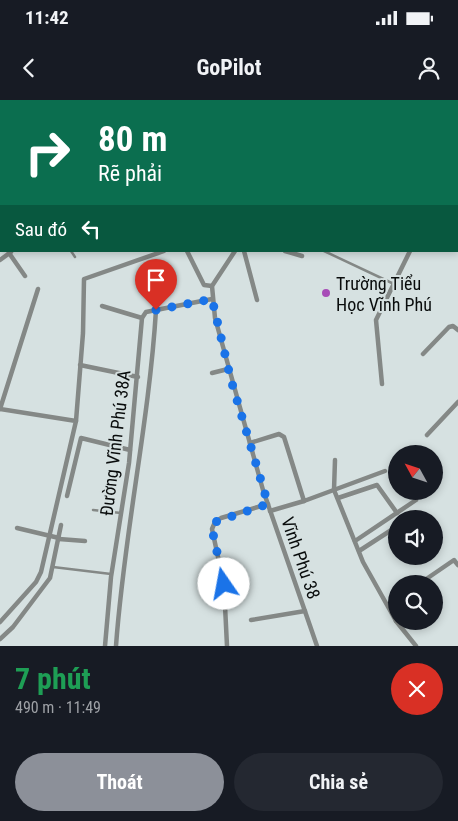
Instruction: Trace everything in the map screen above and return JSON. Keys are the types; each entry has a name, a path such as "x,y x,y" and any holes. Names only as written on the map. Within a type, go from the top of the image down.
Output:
{"street":[{"path":"0,260 10,252 25,276"},
{"path":"0,639 14,627 45,587 53,567 55,537 76,421 84,279 161,252"},
{"path":"187,252 204,285 212,286 234,252"},
{"path":"244,252 257,300"},
{"path":"288,252 302,256"},
{"path":"382,384 375,328 380,308 410,252"},
{"name":"Vĩnh Phú 38","path":"212,286 212,299 228,369 270,511 317,646"},
{"path":"38,290 0,409 76,421"},
{"path":"102,306 142,318 146,312 212,299"},
{"path":"116,646 124,561 142,440 156,310"},
{"name":"Đường Vĩnh Phú 38A","path":"105,646 112,574 130,450 142,318"},
{"path":"423,354 449,327 453,326 458,330"},
{"path":"80,365 138,377"},
{"path":"212,373 228,369"},
{"path":"427,435 458,402"},
{"path":"250,444 279,434 284,437 304,501"},
{"path":"67,496 81,438 130,450"},
{"path":"335,460 334,490 363,562 388,607"},
{"path":"270,511 304,501 385,471"},
{"path":"338,498 377,485 395,510"},
{"path":"401,510 416,500"},
{"path":"227,646 224,584 212,529 215,522 221,518 268,504"},
{"path":"355,541 388,519"},
{"path":"0,622 36,582 61,525"},
{"path":"17,528 55,537 85,541"},
{"path":"358,551 388,532"},
{"path":"432,575 454,560 458,565"},
{"path":"251,620 305,611"},
{"path":"403,630 416,646"}],"lane":[{"path":"72,252 75,257"},
{"path":"326,252 394,284"},
{"path":"93,510 121,513"},
{"path":"53,567 112,574"}],"place":[{"name":"Trường Tiểu Học Vĩnh Phú","path":"326,293"}],"route":[{"path":"156,310 212,299 231,380 268,504 221,518 215,522 212,529 224,584"}]}
